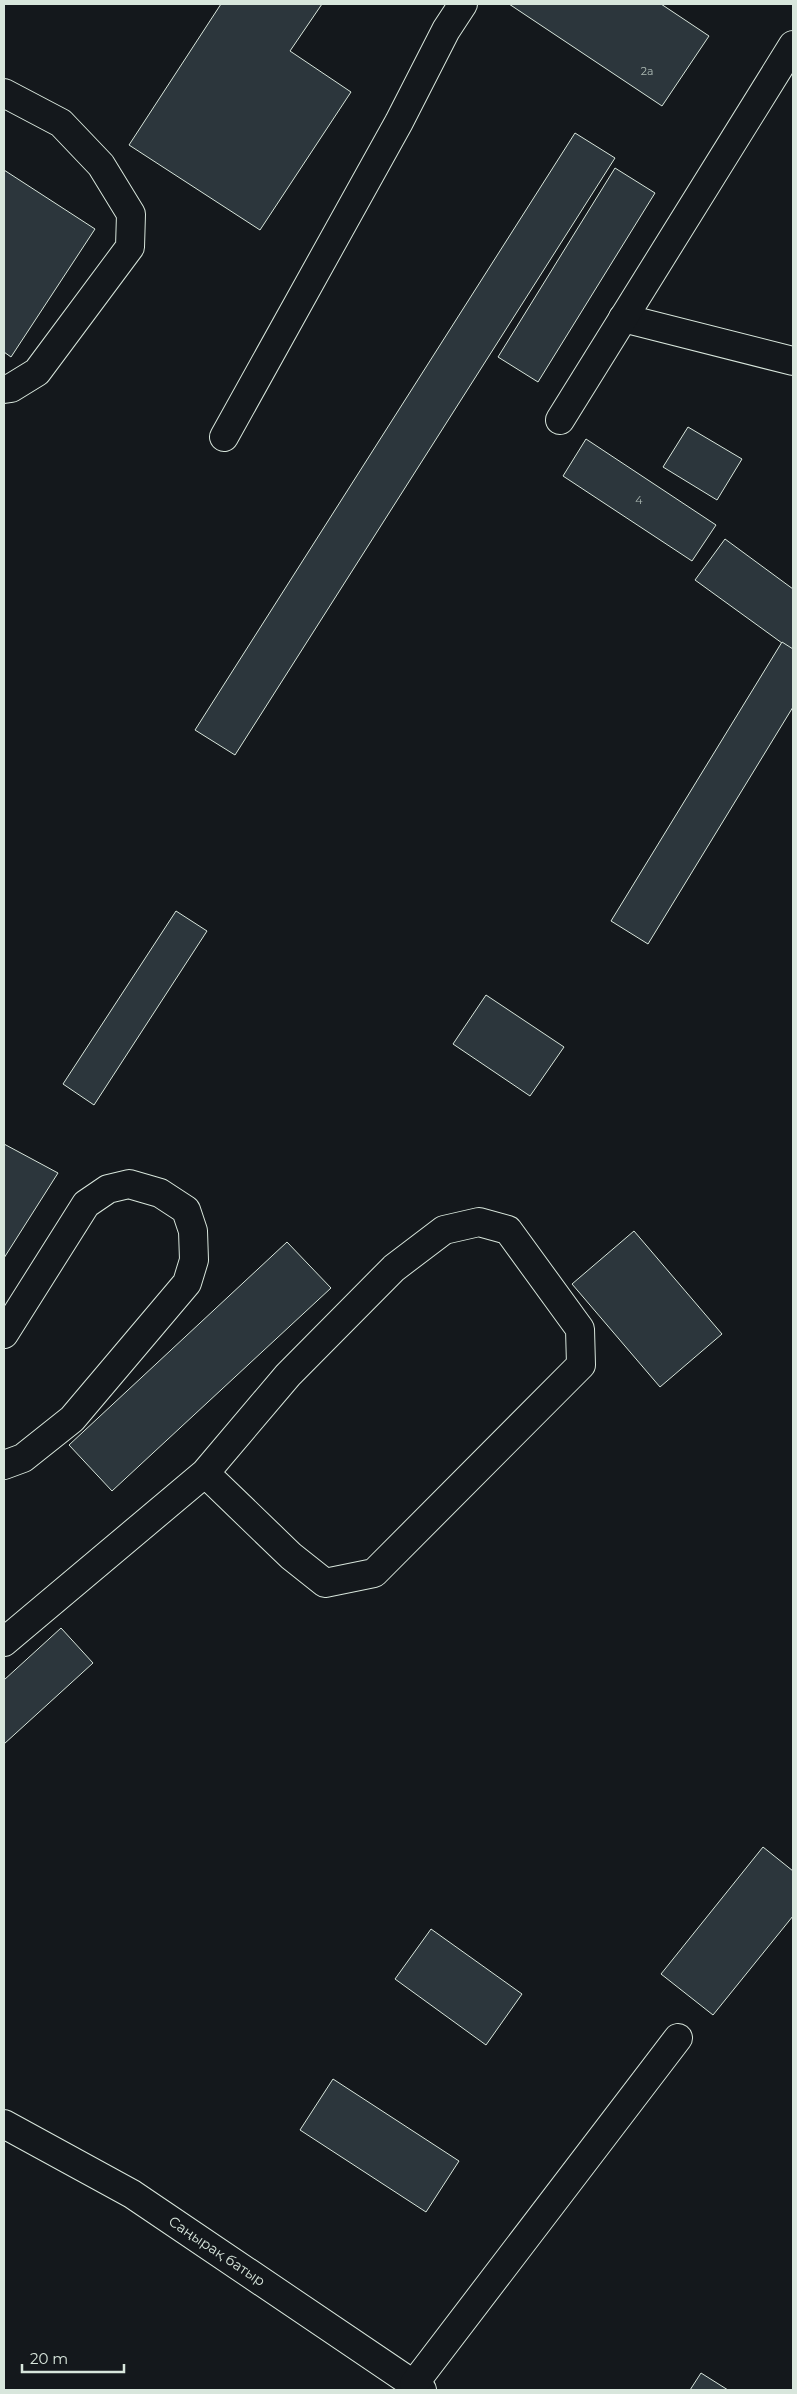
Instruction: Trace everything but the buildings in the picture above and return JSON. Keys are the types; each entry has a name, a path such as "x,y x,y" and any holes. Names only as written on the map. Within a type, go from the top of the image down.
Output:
{"street":[{"path":"224,437 399,122 446,30 463,4"},
{"path":"560,420 793,45"},
{"path":"4,93 61,123 101,165 131,214 130,247 37,372 11,388 4,389"},
{"path":"623,318 793,361"},
{"path":"4,1334 86,1204 108,1189 129,1184 160,1193 186,1210 194,1231 194,1260 187,1283 72,1419 23,1458 4,1465"},
{"path":"4,1642 205,1473 302,1362 394,1268 444,1230 480,1222 508,1230 580,1329 581,1365 374,1573 325,1583 291,1556 205,1473"},
{"path":"418,2387 678,2038"},
{"name":"Саңырақ батыр","path":"4,2124 132,2194 418,2387"}]}
